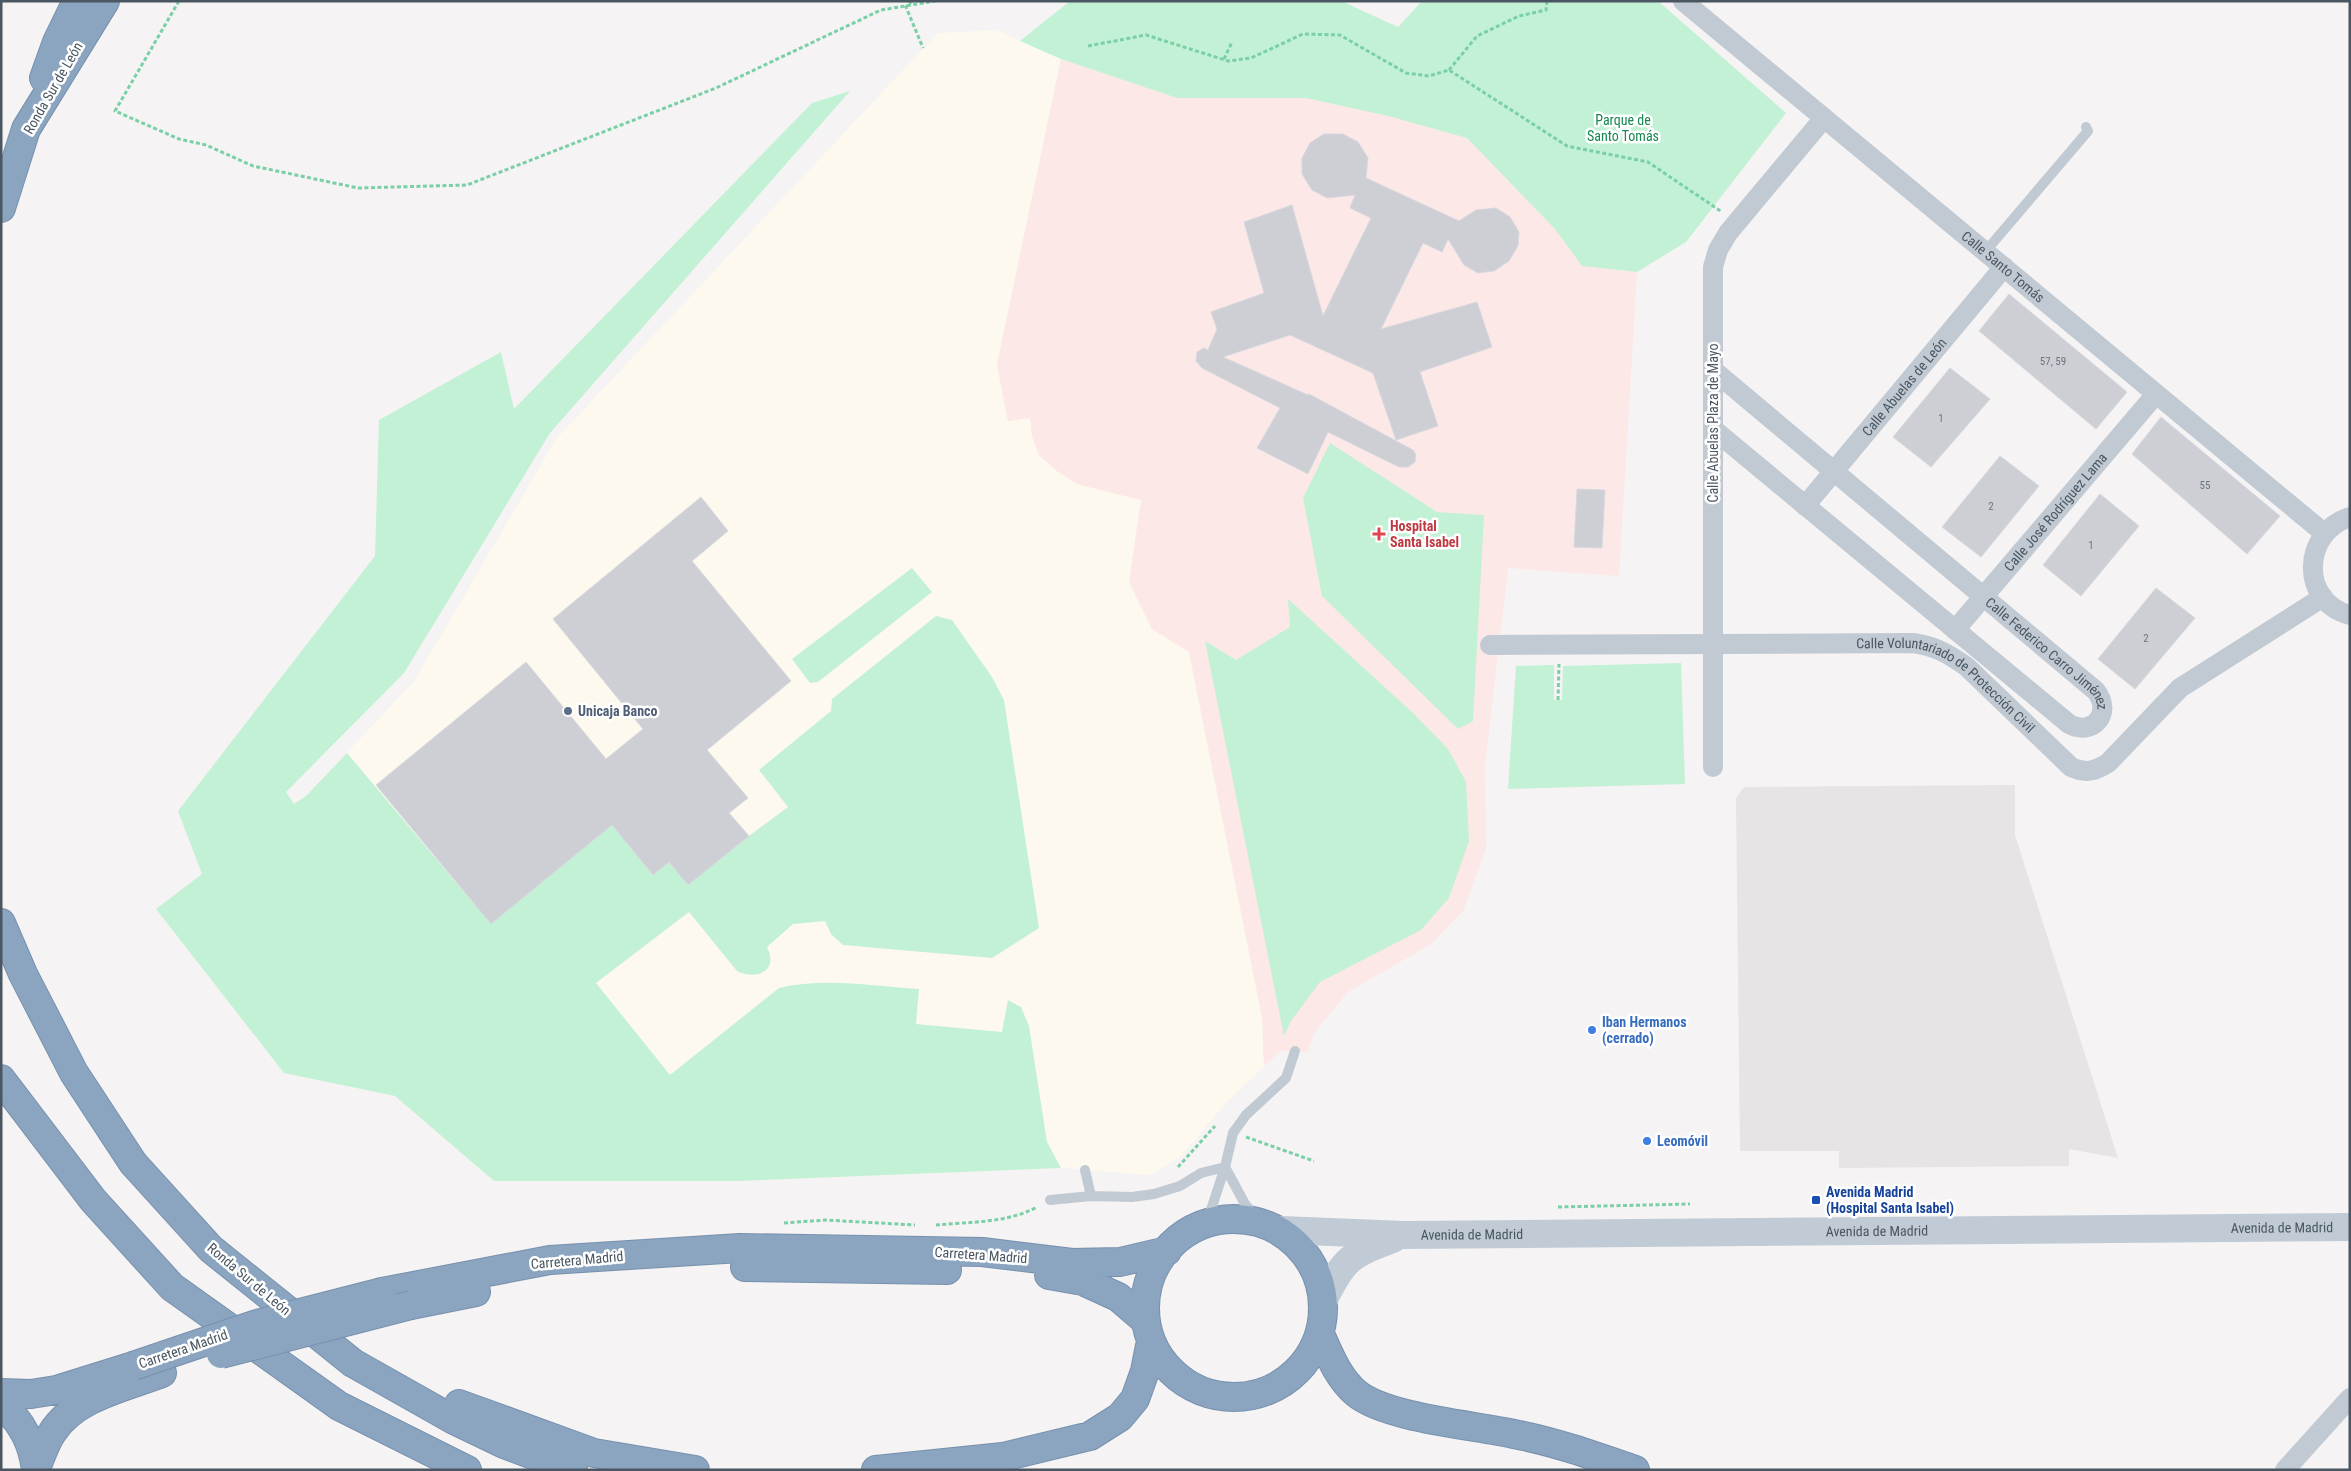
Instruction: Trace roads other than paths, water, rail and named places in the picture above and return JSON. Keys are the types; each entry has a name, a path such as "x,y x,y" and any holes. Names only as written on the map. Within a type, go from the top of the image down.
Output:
{"highway":[{"path":"26,129 57,42 77,1"},
{"name":"Ronda Sur de León","path":"1,208 26,129 105,1"},
{"name":"Ronda Sur de León","path":"1,923 23,974 74,1073 133,1163 211,1250 353,1363 454,1420 496,1440 573,1470"},
{"path":"1,1079 93,1200 172,1287 340,1406 389,1453 423,1470"},
{"path":"876,1470 1003,1457 1090,1436 1120,1417 1135,1399 1145,1371 1148,1330 1146,1295 1155,1270 1167,1251 1185,1235 1206,1225 1242,1218 1270,1226 1302,1249 1317,1273 1323,1301 1320,1334 1307,1359 1288,1379 1264,1393 1237,1398 1209,1395 1184,1384 1164,1365 1148,1330"},
{"name":"Carretera Madrid","path":"1,1393 31,1394 56,1390 257,1324 382,1292 550,1260 740,1248 982,1252 1072,1263 1120,1262 1167,1251"},
{"name":"Carretera Madrid","path":"36,1469 52,1432 83,1403 162,1373 223,1353 411,1305 518,1283 638,1269 729,1266 1018,1270 1084,1281 1118,1297 1148,1330"},
{"path":"1320,1334 1337,1370 1356,1393 1374,1402 1407,1414 1514,1434 1566,1446 1635,1470"},
{"path":"353,1363 501,1420 594,1453 695,1470"},
{"name":"Carretera Madrid","path":"1,1404 10,1411 28,1437 36,1469"},
{"path":"340,1406 467,1470"}],"main road":[{"name":"Avenida de Madrid","path":"1270,1226 1404,1235 2350,1227"},
{"name":"Avenida de Madrid","path":"1323,1301 1338,1271 1348,1259 1362,1250 1404,1235"}],"street":[{"name":"Calle Santo Tomás","path":"1683,1 2324,533"},
{"name":"Calle Abuelas Plaza de Mayo","path":"1713,767 1713,267 1718,250 1736,222 1824,118"},
{"name":"Calle Abuelas de León","path":"1805,506 2004,268"},
{"name":"Calle Federico Carro Jiménez","path":"1713,370 2096,691 2102,699 2104,708 2095,724 2077,729 2069,724 1713,429"},
{"name":"Calle José Rodríguez Lama","path":"1955,630 2156,394"},
{"path":"2350,517 2339,520 2324,533 2315,548 2312,565 2315,582 2322,597 2333,608 2350,615"},
{"name":"Calle Voluntariado de Protección Civil","path":"1490,646 1913,643 1932,646 1950,654 1967,667 2072,767 2083,772 2096,770 2108,763 2168,699 2193,678 2322,597"},
{"path":"2285,1470 2350,1398"}],"lane":[{"path":"1985,252 2088,131 2086,127"},
{"path":"1206,1225 1225,1167 1233,1133 1246,1115 1286,1078 1295,1051"},
{"path":"1050,1200 1091,1196 1132,1197 1154,1194 1180,1186 1201,1173 1225,1167"},
{"path":"1225,1167 1245,1204 1270,1226"},
{"path":"1085,1170 1091,1196"}],"place":[{"name":"Hospital Santa Isabel","path":"1379,534"},
{"name":"Unicaja Banco","path":"568,711"},
{"name":"Iban Hermanos (cerrado)","path":"1592,1030"},
{"name":"Leomóvil","path":"1647,1141"},
{"name":"Avenida Madrid (Hospital Santa Isabel)","path":"1816,1200"}],"park label":[{"name":"Parque de Santo Tomás","path":"1623,128"}]}
